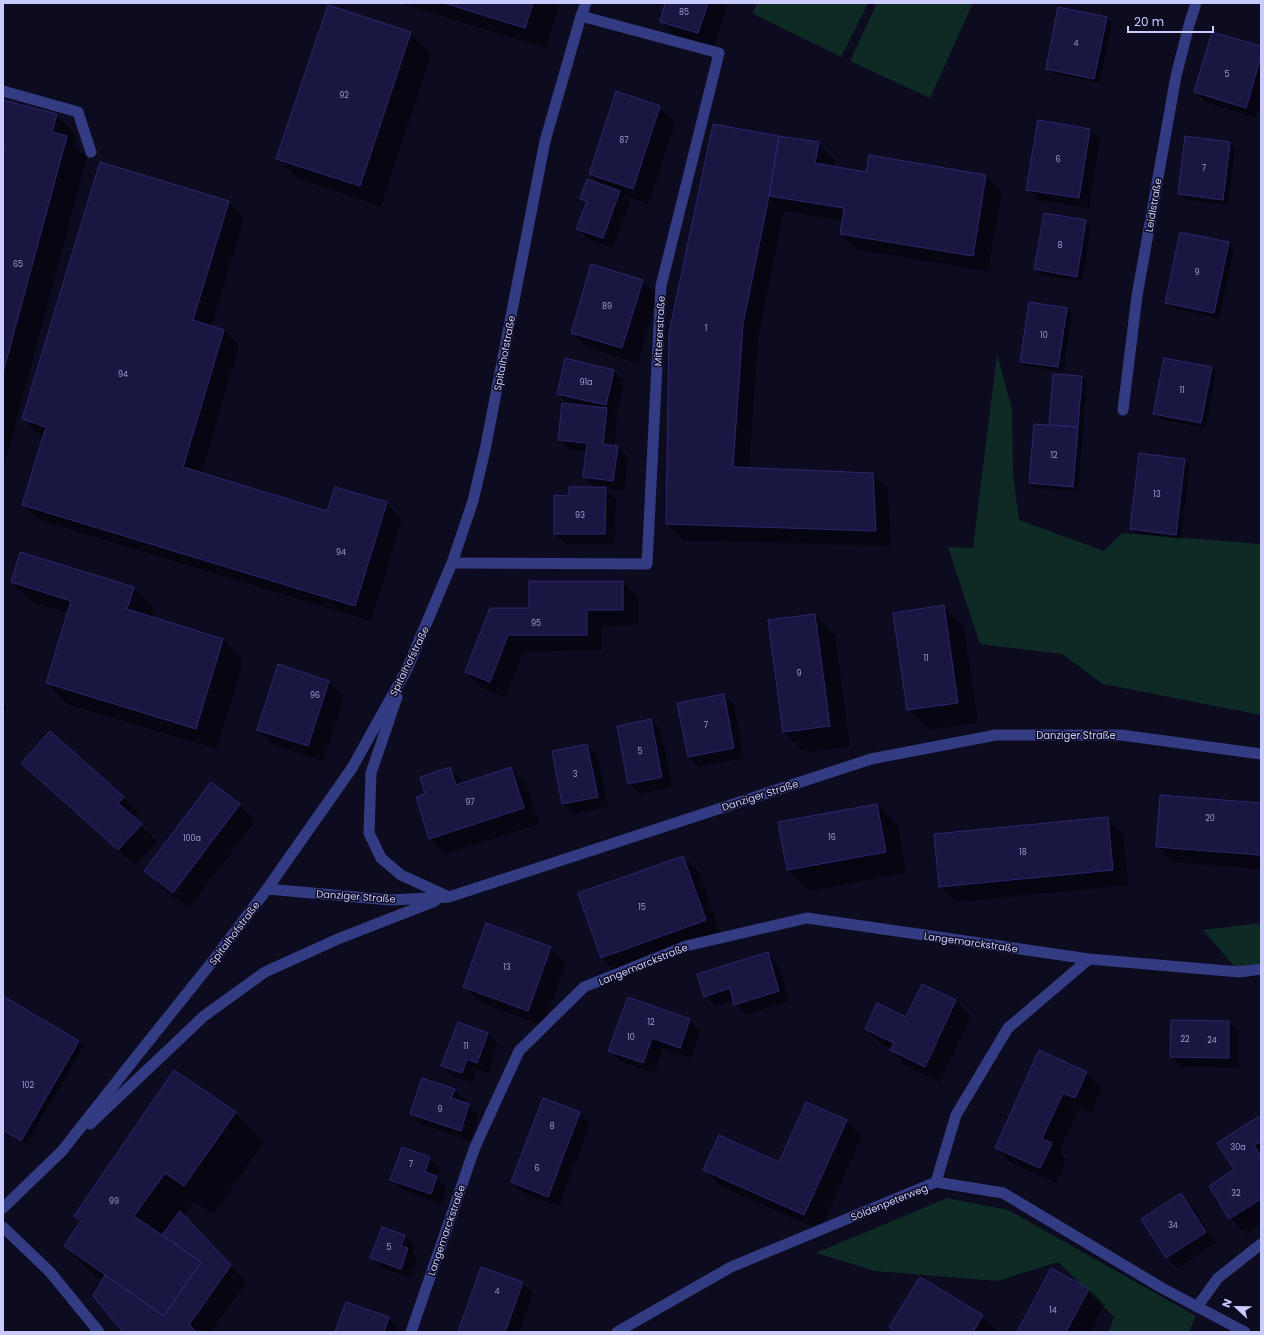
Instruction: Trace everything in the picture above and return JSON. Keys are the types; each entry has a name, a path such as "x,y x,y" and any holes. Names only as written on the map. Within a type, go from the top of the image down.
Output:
{"street":[{"name":"Spitalhofstraße","path":"3,1208 62,1151 212,962 352,768 407,669 452,564 472,501 485,450 545,141 586,3"},
{"name":"Leidlstraße","path":"1123,410 1137,296 1176,76 1196,3"},
{"name":"Mittererstraße","path":"452,564 647,564 661,286 719,53 581,16"},
{"path":"3,91 78,112 91,152"},
{"path":"407,669 371,774 369,833 381,858 401,875 448,897"},
{"name":"Danziger Straße","path":"266,889 390,900 448,897 871,759 996,735 1121,735 1261,754"},
{"path":"62,1151 204,1016 265,972 340,938 448,897"},
{"name":"Langemarckstraße","path":"412,1332 475,1147 519,1051 584,987 686,946 807,918 1089,960 1239,972 1261,969"},
{"path":"936,1182 956,1115 1008,1028 1089,960"},
{"name":"Söldenpeterweg","path":"617,1332 731,1267 936,1182 1003,1193 1162,1288 1245,1332"},
{"path":"3,1227 50,1272 99,1332"},
{"path":"1197,1307 1218,1278 1261,1244"}],"green space":[{"path":"757,3 868,3 841,57 752,13"},
{"path":"877,3 973,3 930,98 850,61"},
{"path":"997,354 1012,409 1013,474 1019,520 1104,551 1122,533 1261,544 1261,715 1103,684 1062,654 980,644 948,547 973,548"},
{"path":"1261,923 1261,969 1239,972 1203,930"},
{"path":"947,1198 1008,1210 1196,1316 1189,1332 1108,1332 1114,1317 1058,1262 997,1281 875,1271 816,1253"}],"building":[{"path":"444,3 533,3 525,28"},
{"path":"665,3 708,3 698,33 660,22"},
{"path":"328,5 411,32 360,186 276,159"},
{"path":"1058,7 1107,17 1094,79 1046,69"},
{"path":"1212,32 1261,46 1261,56 1246,108 1194,92"},
{"path":"616,91 660,106 633,189 589,174"},
{"path":"3,100 57,114 52,132 67,136 3,373 3,154 6,145 3,144"},
{"path":"1038,120 1090,129 1079,198 1026,190"},
{"path":"713,124 779,136 769,196 743,324 733,467 873,473 876,531 666,524 669,333"},
{"path":"779,136 819,142 815,163 866,172 869,155 986,175 973,256 840,234 844,208 769,196"},
{"path":"1185,136 1230,142 1223,200 1178,194"},
{"path":"100,162 229,201 193,320 224,330 183,467 327,511 335,487 387,502 355,606 22,505 46,427 22,419"},
{"path":"587,179 620,191 603,238 576,229 587,201 580,199"},
{"path":"1044,213 1086,220 1077,277 1034,269"},
{"path":"1180,232 1229,242 1214,313 1165,303"},
{"path":"591,264 643,280 622,348 571,333"},
{"path":"1029,302 1067,308 1058,367 1020,362"},
{"path":"565,358 614,370 606,405 557,394"},
{"path":"1164,358 1212,367 1201,423 1153,414"},
{"path":"1053,374 1082,376 1078,427 1049,425"},
{"path":"562,403 607,408 603,444 618,446 613,481 583,477 587,443 558,440"},
{"path":"1034,424 1078,427 1073,487 1029,483"},
{"path":"1139,453 1185,459 1176,535 1130,529"},
{"path":"569,487 606,487 605,534 554,534 554,495 569,496"},
{"path":"20,552 134,587 127,609 223,639 196,729 46,683 71,601 11,582"},
{"path":"529,581 623,581 623,610 587,610 587,635 508,635 490,682 465,672 490,608 529,608"},
{"path":"944,605 958,703 907,710 893,613"},
{"path":"815,614 830,726 783,732 768,620"},
{"path":"278,664 329,681 308,746 257,730"},
{"path":"724,694 734,748 688,757 677,703"},
{"path":"651,719 662,777 628,784 617,726"},
{"path":"50,731 124,797 118,803 142,824 118,850 21,763"},
{"path":"587,744 598,797 562,804 552,751"},
{"path":"450,767 456,785 511,767 524,808 429,839 416,797 425,794 420,777"},
{"path":"211,782 240,804 173,893 144,871"},
{"path":"1160,795 1261,803 1261,855 1156,847"},
{"path":"877,804 886,852 787,870 778,822"},
{"path":"1108,817 1113,870 939,887 934,834"},
{"path":"683,856 706,920 601,958 578,893"},
{"path":"486,923 551,947 528,1011 463,987"},
{"path":"768,952 779,991 734,1005 730,988 704,997 697,974"},
{"path":"922,984 956,1000 925,1067 890,1050 894,1043 865,1029 877,1003 906,1017"},
{"path":"3,996 79,1041 21,1141 3,1130"},
{"path":"628,997 690,1019 680,1048 652,1038 643,1063 608,1051"},
{"path":"1171,1020 1229,1021 1229,1058 1170,1057"},
{"path":"458,1022 488,1033 477,1063 467,1059 462,1073 441,1066"},
{"path":"1039,1050 1087,1072 1075,1098 1063,1093 1042,1139 1052,1143 1040,1168 995,1148"},
{"path":"174,1070 236,1112 184,1186 165,1173 134,1216 201,1262 164,1316 64,1246 81,1221 74,1216"},
{"path":"422,1078 455,1089 451,1098 469,1104 461,1131 410,1114"},
{"path":"543,1098 580,1112 548,1197 511,1182"},
{"path":"806,1102 847,1120 804,1215 703,1170 719,1135 779,1162"},
{"path":"1261,1115 1261,1141 1254,1145 1261,1156 1261,1199 1229,1219 1209,1186 1234,1169 1217,1143"},
{"path":"402,1147 430,1157 425,1172 437,1176 431,1194 390,1180"},
{"path":"1181,1193 1206,1232 1166,1258 1141,1219"},
{"path":"180,1211 231,1265 189,1325 197,1332 123,1332 93,1296 105,1275 164,1316 201,1262 162,1235"},
{"path":"382,1227 405,1235 401,1246 408,1248 401,1269 370,1258"},
{"path":"481,1267 523,1282 505,1332 458,1332"},
{"path":"1051,1268 1089,1289 1066,1332 1017,1332"},
{"path":"920,1277 983,1315 973,1332 896,1332 889,1327"},
{"path":"346,1302 389,1317 384,1332 335,1332"}]}
